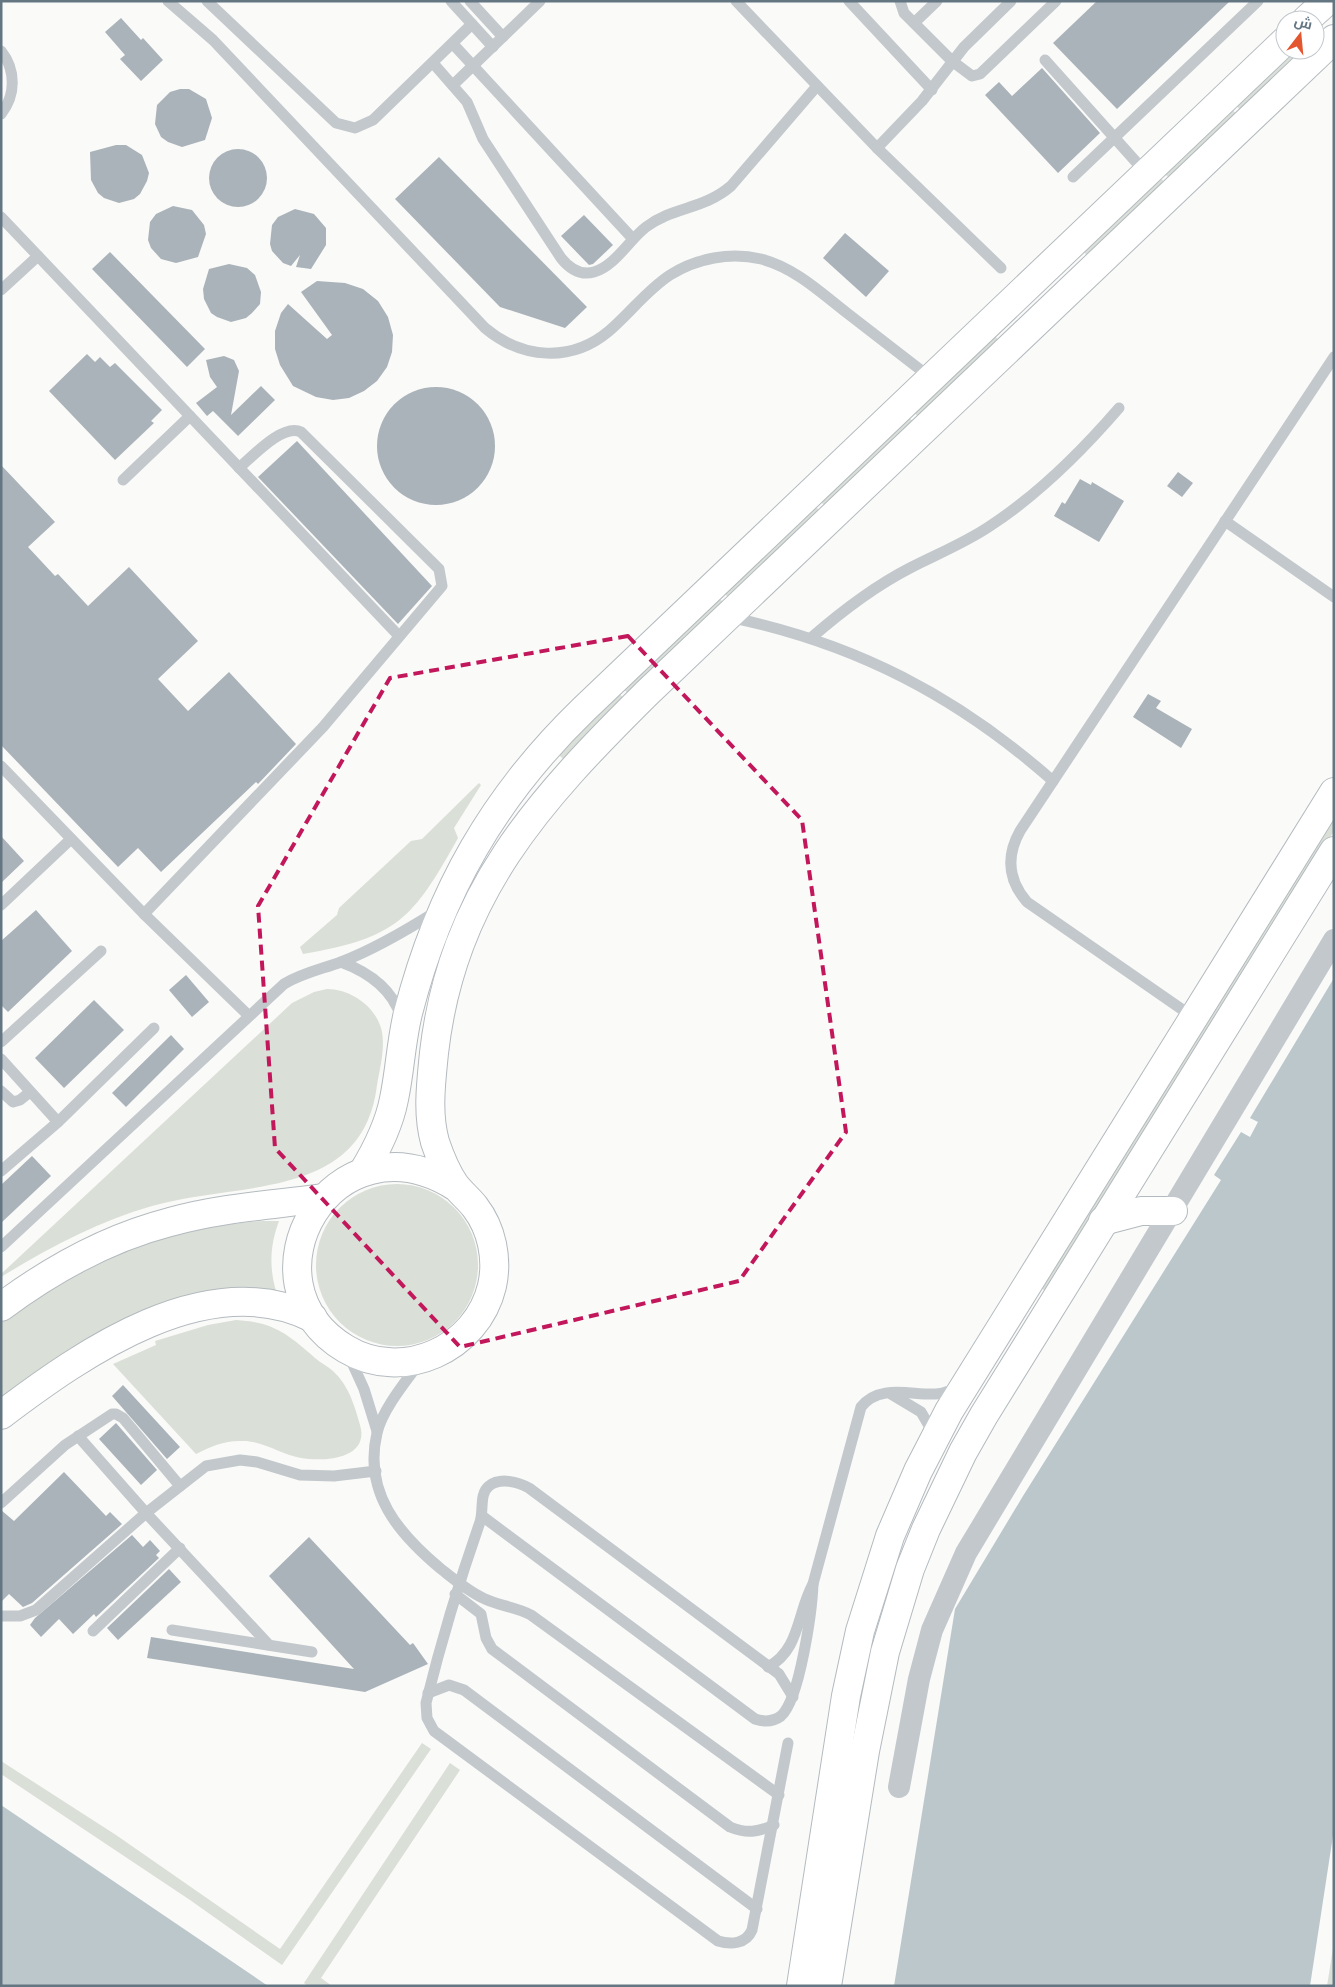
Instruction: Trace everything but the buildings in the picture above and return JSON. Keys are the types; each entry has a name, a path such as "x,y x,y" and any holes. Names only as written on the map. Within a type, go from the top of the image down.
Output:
{"main road":[{"path":"1317,10 1327,1"},
{"path":"456,1187 434,1139 430,1105 440,1015 454,962 477,906 500,862 548,796 608,731 1334,39"},
{"path":"363,1172 379,1144 390,1114 405,1028 420,969 443,907 478,839 532,763 577,715 1275,50"},
{"path":"464,936 476,884 492,849 527,796 549,772 549,768 542,762 532,763"},
{"path":"801,1986 844,1704 860,1631 890,1536 935,1437 965,1386 1334,792"},
{"path":"827,1986 865,1751 888,1643 908,1578 926,1530 947,1483 984,1415 1334,851"},
{"path":"396,1166 428,1172 456,1187 468,1198 485,1223 494,1253 493,1284 482,1313 468,1331 451,1346 423,1359 384,1362 358,1355 346,1349 334,1340 313,1318 300,1288 298,1256 306,1225 323,1198 335,1187 363,1172 396,1166"},
{"path":"1,1306 87,1253 148,1228 201,1215 323,1198"},
{"path":"1103,1221 1141,1211 1174,1210"},
{"path":"984,1415 997,1369 1026,1320 1025,1306 1018,1299"},
{"path":"1,1415 50,1379 98,1348 136,1329 176,1314 233,1301 250,1300 283,1305 313,1318"}],"street":[{"path":"899,1787 925,1655 932,1630 949,1587 966,1553 1174,1210 1334,940"}],"lane":[{"path":"168,1 198,25 485,328 507,344 533,353 560,354 574,351 598,339 656,285 683,268 713,258 745,257 776,264 804,279 931,378"},
{"path":"207,1 336,123 345,127 355,128 373,120 472,24"},
{"path":"451,1 493,46"},
{"path":"470,1 503,37"},
{"path":"453,85 540,1"},
{"path":"736,1 877,148 1001,268"},
{"path":"849,1 932,90"},
{"path":"900,1 904,13 968,75 980,74 1056,1"},
{"path":"914,23 937,1"},
{"path":"877,148 932,90 952,61 1011,1"},
{"path":"1073,177 1258,1"},
{"path":"453,44 633,239"},
{"path":"1,51 10,66 12,88 10,98 1,114"},
{"path":"1046,60 1146,173"},
{"path":"433,63 467,102 484,139 569,267 580,272 593,272 604,268 633,239 658,219 719,197 731,186 817,86"},
{"path":"1,217 399,636"},
{"path":"1,290 38,256"},
{"path":"1193,1017 1027,902 1020,893 1011,873 1011,851 1020,831 1334,357"},
{"path":"811,638 854,603 884,582 963,542 1005,516 1065,465 1119,408"},
{"path":"123,480 190,416"},
{"path":"144,914 323,727 439,591 442,580 439,569 297,430 282,433 239,468"},
{"path":"1226,521 1334,597"},
{"path":"728,617 811,638 860,656 930,690 995,732 1053,781"},
{"path":"1,766 144,914 248,1015"},
{"path":"1,906 71,839"},
{"path":"1,1246 271,993 291,980 313,970 341,962 390,938 443,907"},
{"path":"1,1042 101,951"},
{"path":"341,962 359,969 375,979 394,1001 405,1028"},
{"path":"1,1171 58,1122 154,1028"},
{"path":"1,1059 58,1122"},
{"path":"1,1091 13,1102 20,1100 30,1092"},
{"path":"346,1349 364,1389 377,1431 376,1471 386,1507 406,1539 478,1610 484,1619 486,1638 492,1649 730,1826 747,1833 774,1825"},
{"path":"377,1431 397,1394 423,1359"},
{"path":"482,1516 755,1719 769,1721 782,1715 793,1697 811,1612 813,1584 861,1408 871,1398 911,1392 939,1394 965,1386"},
{"path":"891,1394 921,1412 935,1437"},
{"path":"1,1503 78,1436 108,1415 120,1415 180,1486"},
{"path":"78,1436 146,1513 270,1645"},
{"path":"1,1616 20,1616 36,1610 146,1513 206,1466 240,1460 257,1462 300,1475 334,1476 376,1471"},
{"path":"788,1744 774,1825 752,1930 747,1938 732,1943 718,1940 434,1731 425,1710 428,1693 457,1589 482,1516 484,1492 491,1484 506,1481 522,1484 768,1667 784,1680 793,1697"},
{"path":"93,1631 180,1548"},
{"path":"768,1667 784,1657 793,1644 803,1604 813,1584"},
{"path":"457,1589 515,1607 531,1615 779,1795"},
{"path":"484,1619 489,1608 498,1603"},
{"path":"172,1630 312,1652"},
{"path":"428,1693 449,1685 464,1690 757,1909"}],"highlighted area":[{"path":"628,636 802,820 846,1132 739,1281 460,1347 275,1148 258,906 390,678"}],"shaded area":[{"path":"1281,60 1297,60 1242,112 1235,104"},
{"path":"1231,108 1238,116 1171,180 1164,173"},
{"path":"1159,177 1167,184 1088,258 1083,250"},
{"path":"994,335 1001,343 920,419 913,411"},
{"path":"908,417 915,423 826,507 819,500"},
{"path":"814,505 821,512 730,599 723,592"},
{"path":"718,597 725,604 629,695 623,688"},
{"path":"618,693 625,699 563,759 557,753"},
{"path":"479,783 481,785 454,828 458,838 428,888 414,906 399,920 381,932 361,941 303,954 300,947 337,915 339,908 411,841 422,839"},
{"path":"1334,813 1334,831 1047,1292 1039,1287"},
{"path":"1334,978 1334,1829 1310,1986 894,1986 955,1609 1023,1496 1221,1180 1214,1175 1241,1132 1250,1137 1258,1122 1250,1118"},
{"path":"327,989 345,992 362,1001 375,1015 382,1032 381,1065 367,1123 348,1150 322,1168 291,1180 256,1188 185,1198 132,1212 93,1227 1,1277 1,1274 292,1003 314,992"},
{"path":"405,1184 421,1187 435,1193 449,1202 460,1213 475,1241 478,1265 477,1281 469,1303 460,1317 449,1328 421,1343 389,1346 373,1343 359,1337 345,1328 334,1317 319,1289 316,1257 319,1241 325,1227 334,1213 345,1202 373,1187"},
{"path":"263,1221 279,1221 272,1256 272,1273 276,1291 253,1288 230,1289 1,1400 1,1323 31,1302 92,1266 158,1240 192,1231"},
{"path":"236,1320 260,1323 279,1331 296,1342 339,1377 350,1396 360,1425 361,1436 358,1445 352,1451 343,1456 311,1459 293,1456 258,1443 231,1441 207,1448 196,1454 113,1364 156,1345 155,1341 208,1325"},
{"path":"422,1743 431,1749 282,1965 190,1900 1,1774 1,1761 116,1835 280,1949"},
{"path":"450,1763 460,1770 321,1978 332,1986 308,1986 304,1983"},
{"path":"1,1805 268,1986 1,1986"},
{"path":"1334,1942 1334,1986 1327,1986"}]}
